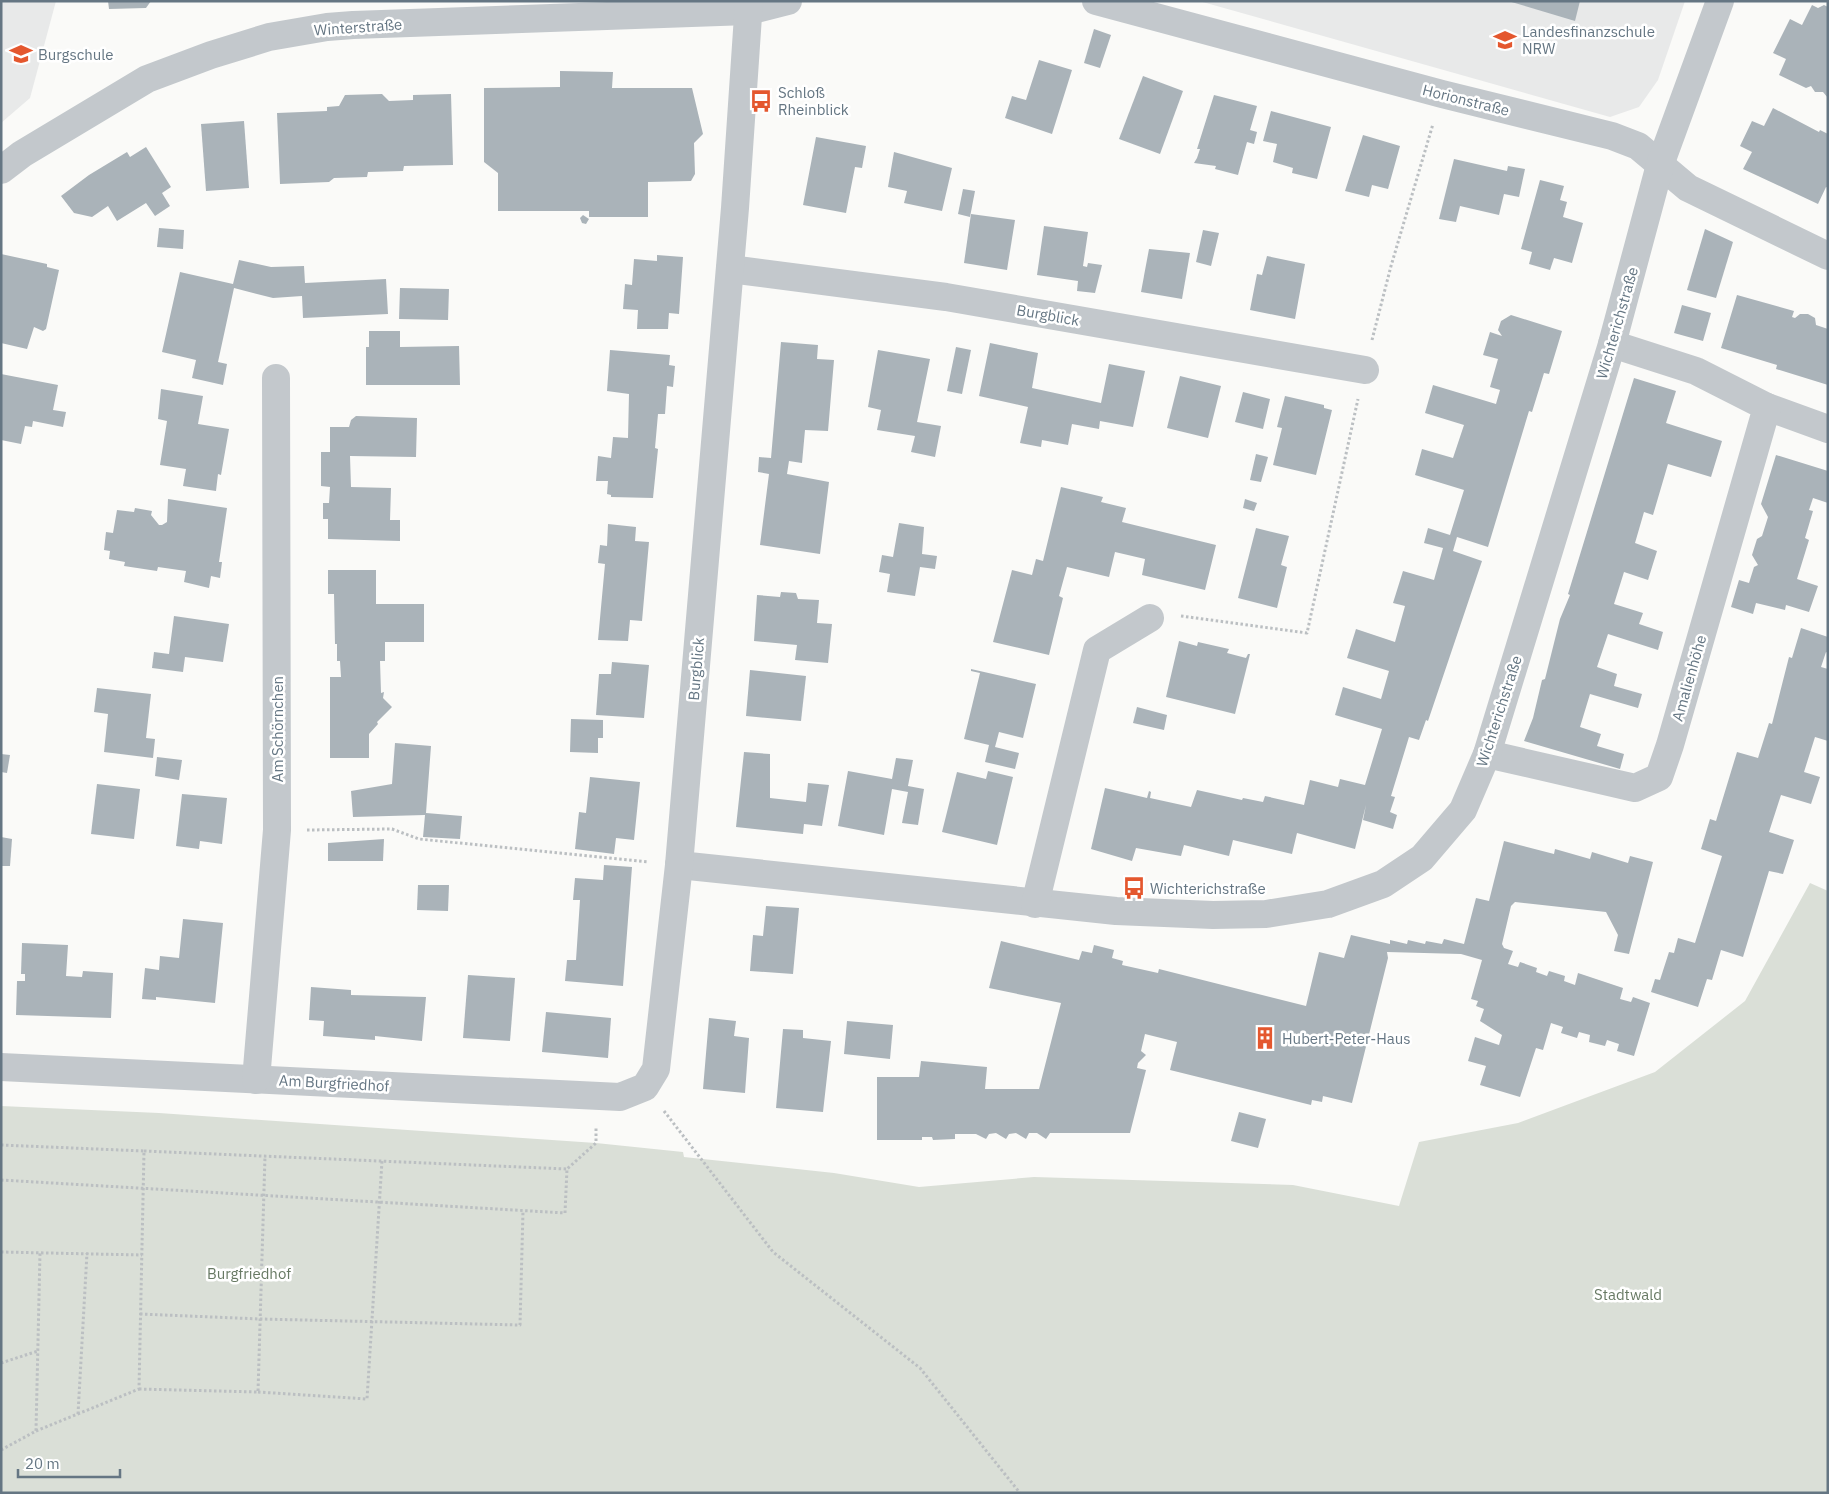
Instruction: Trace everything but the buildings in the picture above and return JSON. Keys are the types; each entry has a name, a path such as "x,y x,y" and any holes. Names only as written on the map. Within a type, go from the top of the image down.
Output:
{"street":[{"path":"748,6 788,1"},
{"name":"Horionstraße","path":"1096,1 1442,94 1612,136 1638,146 1688,188 1828,256"},
{"path":"1660,165 1720,1"},
{"name":"Winterstraße","path":"1,170 22,154 147,79 211,55 269,37 327,27 353,25 748,6"},
{"name":"Burgblick","path":"651,1078 679,865 730,269 748,6"},
{"name":"Wichterichstraße","path":"679,865 1035,904 1213,915 1266,914 1328,904 1383,884 1422,858 1463,810 1487,754 1612,344 1660,165"},
{"name":"Burgblick","path":"730,269 946,298 1365,370"},
{"path":"1612,344 1696,371 1767,407 1828,429"},
{"name":"Am Schörnchen","path":"256,1080 277,830 276,378"},
{"name":"Amalienhöhe","path":"1487,754 1635,788 1659,778 1767,407"},
{"path":"1035,904 1097,650 1150,618"},
{"name":"Am Burgfriedhof","path":"1,1067 596,1096 620,1096 651,1078"}],"path":[{"path":"1180,616 1307,633 1365,370 1391,266 1442,94"},
{"path":"277,830 392,829 419,839 679,865"},
{"path":"651,1078 773,1252 920,1368 1020,1493"},
{"path":"1,1180 143,1190 565,1213 567,1169 596,1142 596,1096"},
{"path":"1,1145 567,1169"},
{"path":"139,1389 144,1151"},
{"path":"258,1392 263,1196 266,1156"},
{"path":"1,1450 36,1431 139,1389 258,1392 367,1399 382,1162"},
{"path":"140,1314 260,1320 520,1325 523,1211"},
{"path":"1,1252 142,1254"},
{"path":"36,1431 40,1252"},
{"path":"78,1414 87,1253"},
{"path":"1,1363 38,1351"}],"shaded area":[{"name":"Burgschule","path":"1,1 56,1 30,98 1,123"},
{"name":"Landesfinanzschule NRW","path":"1199,1 1685,1 1658,80 1639,107 1610,117"}],"green space":[{"name":"Stadtwald","path":"1810,883 1828,891 1828,1493 1,1493 1,1106 159,1113 596,1143 683,1152 684,1157 834,1173 919,1187 1034,1177 1293,1185 1399,1206 1419,1142 1518,1123 1655,1072 1745,1001"}],"place":[{"name":"Landesfinanzschule NRW","path":"1505,40"},
{"name":"Burgschule","path":"21,54"},
{"name":"Schloß Rheinblick","path":"761,101"},
{"name":"Wichterichstraße","path":"1134,888"},
{"name":"Hubert-Peter-Haus","path":"1265,1038"}],"park label":[{"name":"Burgfriedhof","path":"249,1273"}]}
